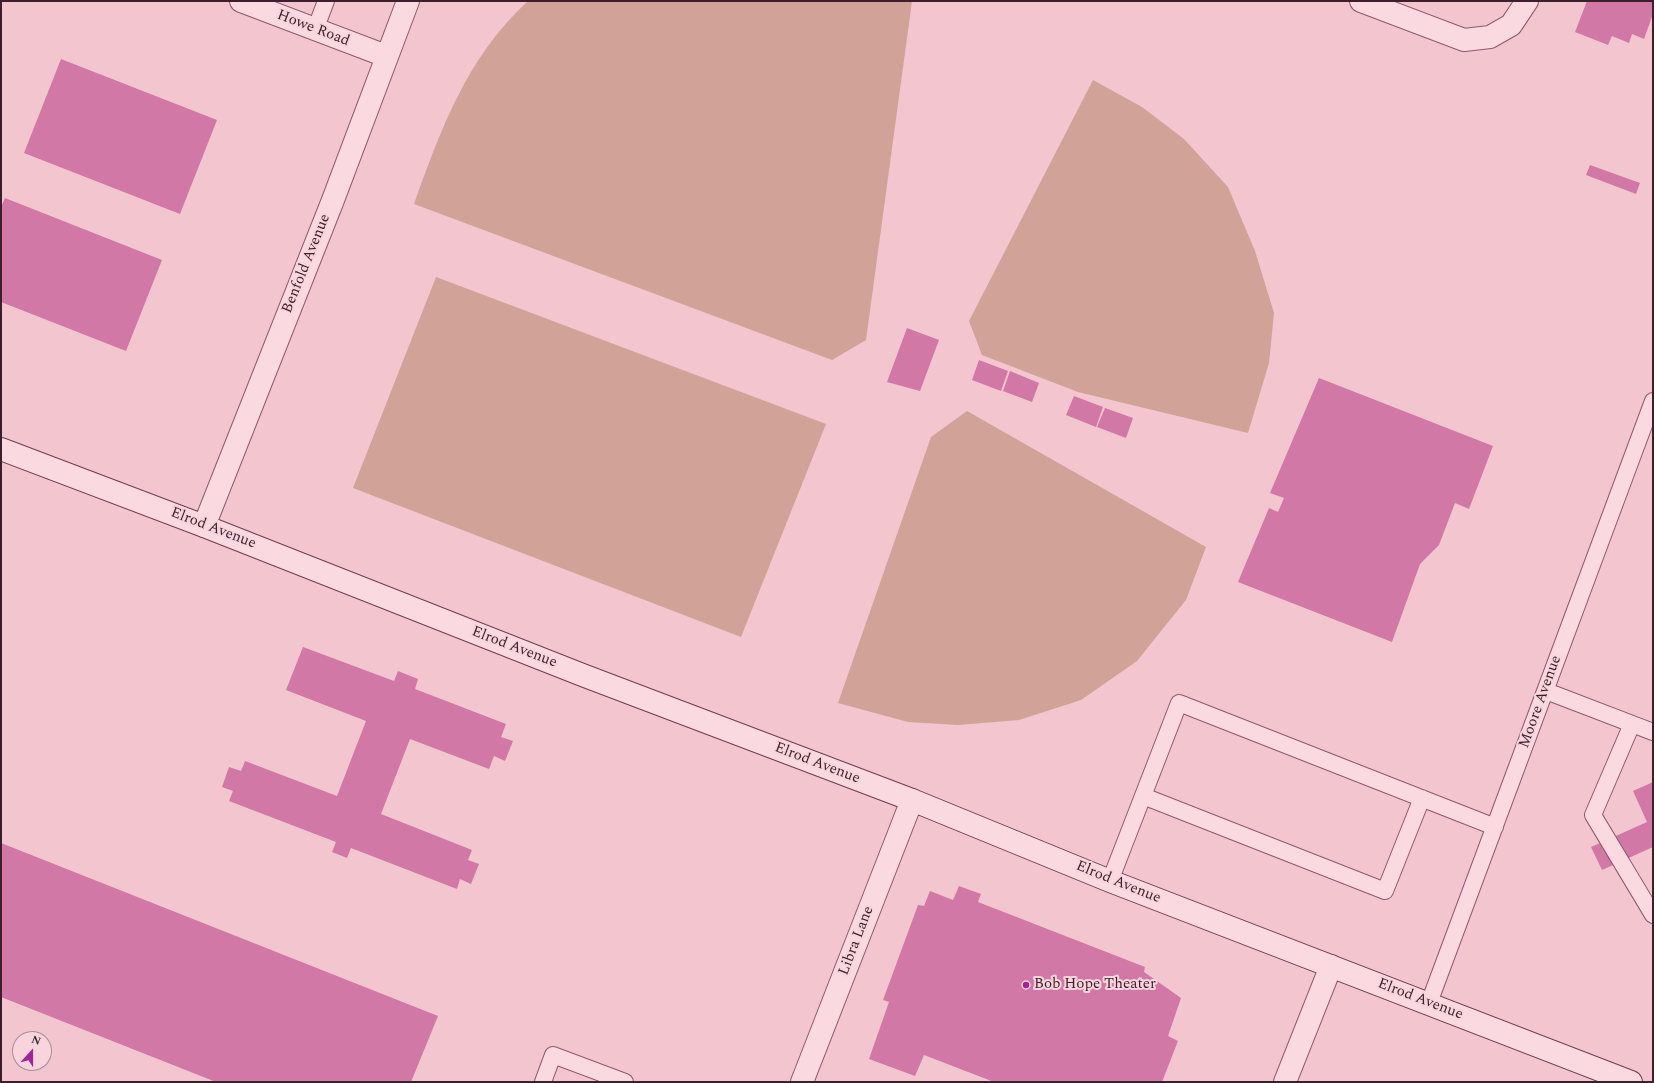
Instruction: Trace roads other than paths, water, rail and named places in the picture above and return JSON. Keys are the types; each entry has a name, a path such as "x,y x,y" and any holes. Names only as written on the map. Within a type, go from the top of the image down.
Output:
{"street":[{"name":"Howe Road","path":"241,1 386,56"},
{"name":"Benfold Avenue","path":"204,526 333,200 408,1"},
{"path":"1361,1 1464,40 1490,37 1511,25 1528,1"},
{"name":"Elrod Avenue","path":"1,449 204,526 585,676 912,800 1110,881 1631,1082"},
{"name":"Libra Lane","path":"803,1082 912,800"},
{"path":"1285,1082 1330,966"}],"lane":[{"path":"315,30 326,1"},
{"name":"Moore Avenue","path":"1429,1003 1653,401"},
{"path":"1546,691 1653,732"},
{"path":"1110,881 1179,703 1495,827"},
{"path":"1632,724 1593,814 1653,915"},
{"path":"1143,796 1386,891 1422,798"},
{"path":"543,1082 553,1055 625,1082"}],"place":[{"name":"Bob Hope Theater","path":"1026,985"}]}
